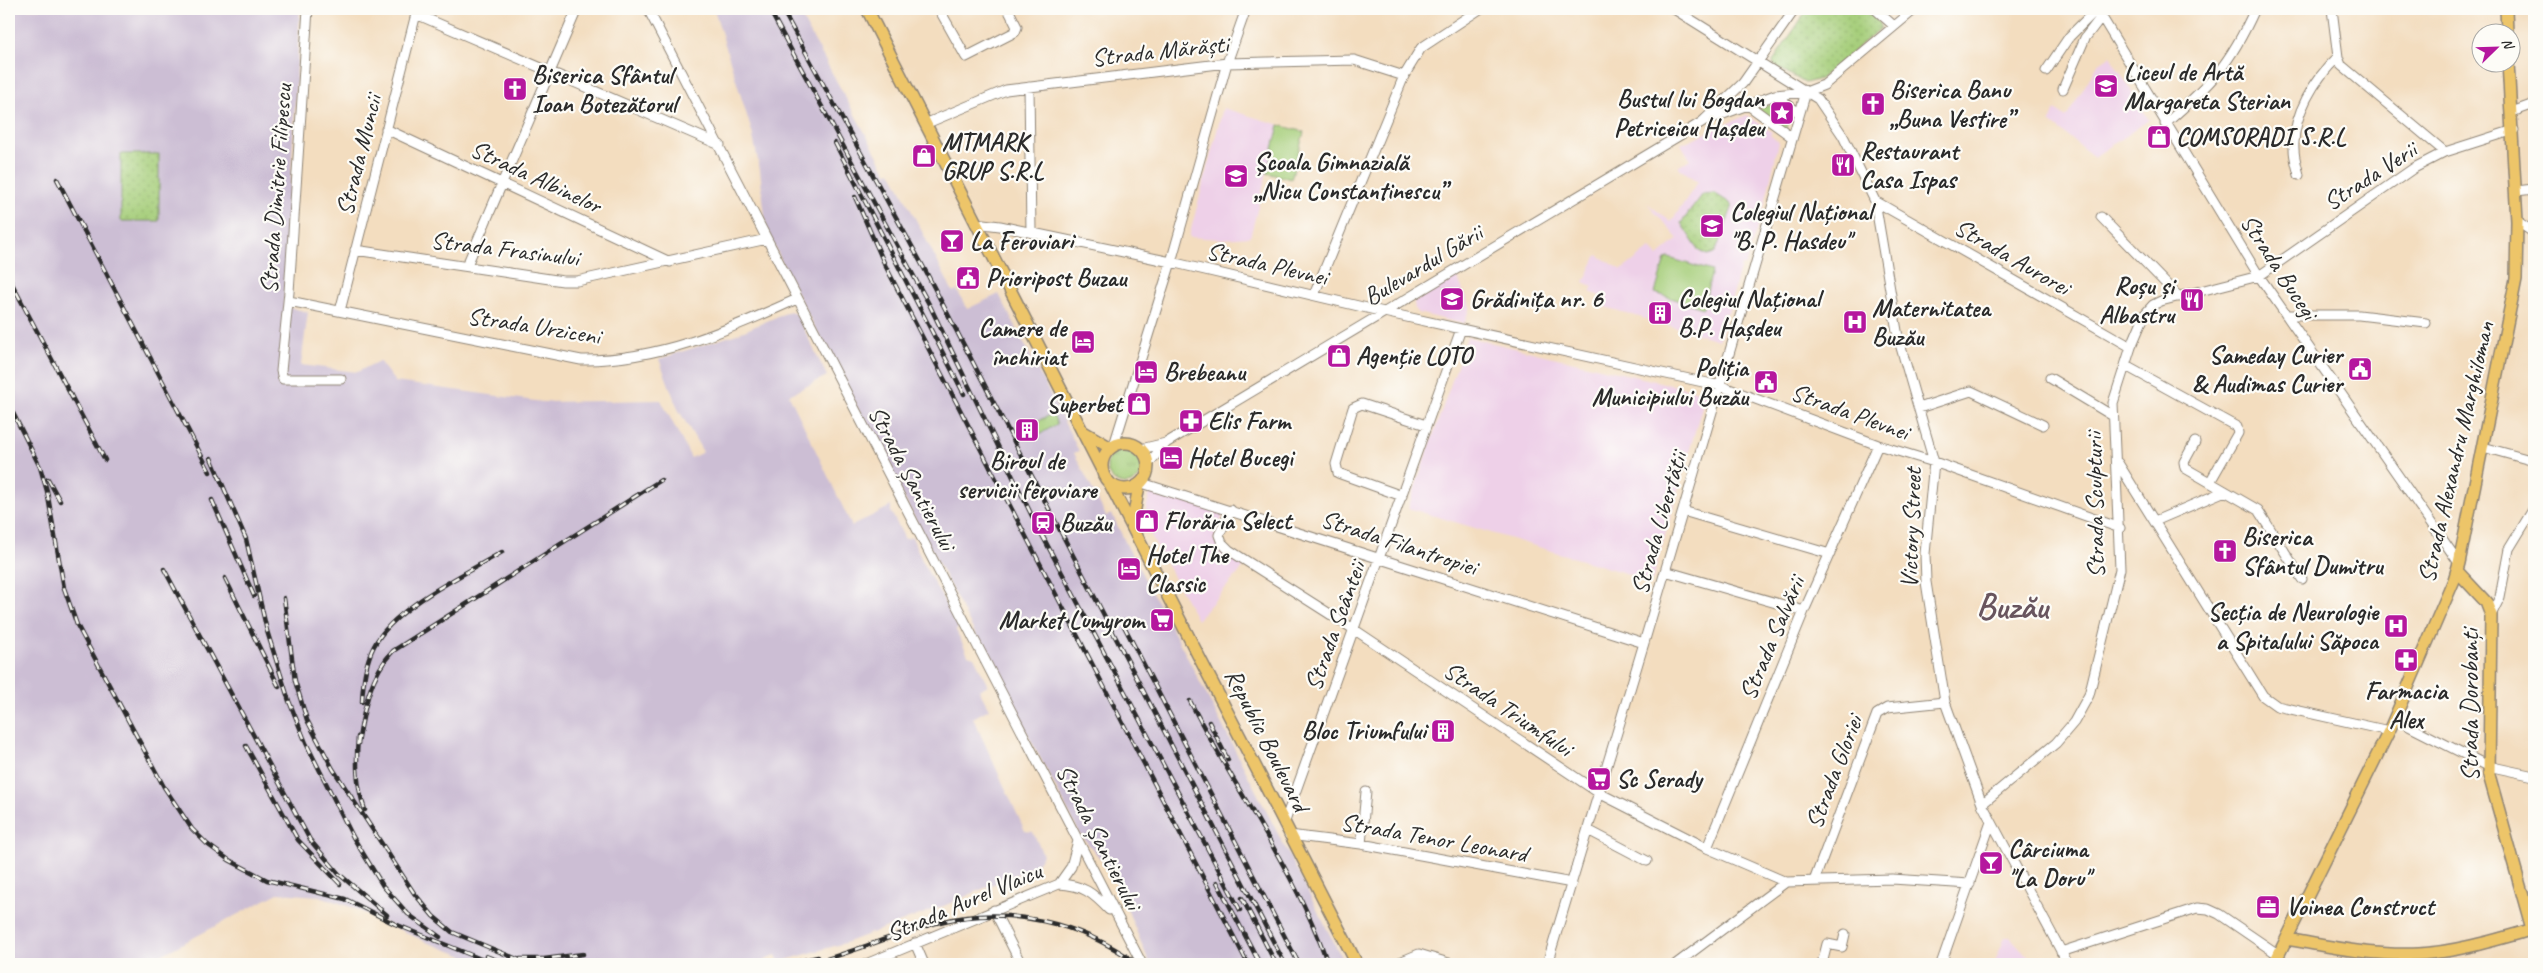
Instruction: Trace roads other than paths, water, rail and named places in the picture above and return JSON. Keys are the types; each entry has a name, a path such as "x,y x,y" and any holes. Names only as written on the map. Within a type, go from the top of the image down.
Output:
{"main road":[{"path":"867,9 1080,430 1132,526"},
{"path":"2506,9 2507,22"},
{"name":"Strada Alexandru Marghiloman","path":"2277,959 2395,719 2458,567 2514,294 2517,222 2514,130 2509,72"},
{"path":"1080,430 1112,447"},
{"path":"1102,470 1103,458 1112,447 1131,443 1141,449 1148,464 1146,477 1140,484 1132,526"},
{"path":"1109,482 1124,489 1140,484"},
{"name":"Republic Boulevard","path":"1132,526 1357,964"},
{"name":"Strada Dorobanți","path":"2458,567 2486,602 2491,615 2488,766 2492,791 2534,932"},
{"path":"2287,939 2421,959 2476,944 2534,932"}],"street":[{"name":"Strada Dimitrie Filipescu","path":"308,9 288,301 280,372 283,379 341,379"},
{"path":"467,265 577,9"},
{"name":"Strada Șantierului","path":"648,9 1142,964"},
{"path":"939,9 966,58 1015,32 1017,27 1008,9"},
{"path":"1112,447 1171,262 1227,63 1246,9"},
{"path":"1314,295 1404,76 1421,48 1480,9"},
{"name":"Victory Street","path":"1674,9 1759,64 1818,99 1843,136 1874,201 1894,319 1934,462 1925,554 1926,582 1945,702 1982,804 2068,964"},
{"path":"1702,122 1730,97 1759,64 1795,9"},
{"path":"1875,9 1894,26"},
{"path":"1702,122 1775,95 1806,92 1824,85 1915,9"},
{"path":"2165,124 2207,88 2223,68 2244,35 2255,9"},
{"path":"2332,9 2338,57 2347,71 2445,152"},
{"path":"416,11 549,73 720,146"},
{"name":"Strada Muncii","path":"340,311 416,11"},
{"path":"2046,71 2069,37 2098,12"},
{"path":"2063,89 2098,12"},
{"name":"Strada Bucegi","path":"2098,12 2259,276 2458,567"},
{"path":"2299,175 2294,146 2298,124 2310,91 2318,78 2338,57"},
{"name":"Strada Mărăști","path":"925,124 991,94 1029,87 1227,63 1354,60 1404,76"},
{"path":"1029,87 1031,232"},
{"name":"Strada Libertății","path":"1547,964 1721,386 1806,92"},
{"path":"1775,95 1800,113"},
{"path":"2512,112 2534,104"},
{"path":"1748,106 1792,138"},
{"name":"Bulevardul Gării","path":"1141,449 1166,443 1702,122"},
{"name":"Strada Albinelor","path":"386,129 670,262"},
{"name":"Strada Verii","path":"2259,276 2414,168 2445,152 2514,130"},
{"path":"2516,192 2534,189"},
{"name":"Strada Aurorei","path":"1874,201 2131,347"},
{"path":"2101,218 2179,297"},
{"path":"2517,222 2534,233"},
{"name":"Strada Plevnei","path":"975,223 1031,232 1171,262 1384,312 1721,386 1878,445 1934,462 2120,528"},
{"name":"Strada Frasinului","path":"355,250 467,265 563,281 577,281 670,262 767,239"},
{"name":"Strada Sculpturii","path":"1982,804 2056,743 2074,722 2089,695 2120,569 2117,461 2113,416 2114,402 2131,347 2145,314 2153,305 2259,276"},
{"name":"Strada Urziceni","path":"288,301 581,360 593,360 630,356 695,340 729,329 797,299"},
{"path":"2286,315 2359,315 2426,323"},
{"name":"Strada Scânteii","path":"1284,824 1381,558 1461,329"},
{"path":"2126,366 2237,427 2238,433 2210,482"},
{"path":"2050,378 2113,416"},
{"path":"1919,408 1971,392 2043,425"},
{"path":"1402,496 1338,473 1336,464 1354,408 1362,404 1426,425"},
{"path":"2195,442 2184,462 2184,466 2260,512 2302,579"},
{"name":"Bulevardul Gării","path":"1148,464 1166,443"},
{"name":"Strada Salvării","path":"1707,848 1804,611 1878,445"},
{"path":"2482,447 2534,461"},
{"path":"2117,461 2263,696 2277,706 2389,731"},
{"name":"Strada Filantropiei","path":"1140,484 1231,510 1644,643"},
{"path":"2155,521 2225,491"},
{"path":"2491,615 2500,597 2506,561 2514,538 2534,508"},
{"name":"Strada Triumfului","path":"1231,510 1219,532 1222,544 1355,630 1599,793 1707,848 1786,882"},
{"path":"1682,511 1830,554"},
{"path":"1665,571 1804,611"},
{"name":"Strada Gloriei","path":"1814,881 1876,714 1887,708 1945,702"},
{"path":"2395,719 2488,766 2534,776"},
{"path":"1361,844 1366,792"},
{"path":"1941,964 1991,822"},
{"path":"1588,830 1647,861"},
{"name":"Strada Tenor Leonard","path":"1289,834 1361,844 1572,883"},
{"name":"Strada Aurel Vlaicu","path":"866,964 1059,884 1074,862 1078,840"},
{"path":"1676,964 1786,882 1892,879 1970,884"},
{"path":"1059,884 1075,885 1089,890 1117,918"},
{"path":"2061,952 2197,908 2208,909 2219,914 2277,959"},
{"path":"994,910 1021,964"},
{"path":"1822,964 1827,944 1842,947 1845,934"},
{"path":"915,943 924,964"},
{"path":"1395,964 1414,955 1424,954 1452,964"}],"railway":[{"path":"769,9 930,306 1032,516 1240,910"},
{"path":"782,9 925,270 1285,964"},
{"path":"835,143 964,394"},
{"path":"57,179 210,472"},
{"path":"855,197 885,265 1248,964"},
{"path":"9,278 105,460"},
{"path":"9,405 40,467 47,491 64,588 77,625 164,787 192,829 207,844 229,860 267,880 345,899 395,924 493,964"},
{"path":"211,458 246,539 267,631 289,701 306,743 353,837 383,886 408,914 440,937"},
{"path":"48,479 60,501"},
{"path":"358,744 365,706 373,682 378,671 393,651 661,480"},
{"path":"212,500 254,596"},
{"path":"362,702 368,659 374,646 397,618 431,593 502,552"},
{"path":"164,569 310,840 339,874 387,915"},
{"path":"225,578 279,687"},
{"path":"284,598 295,681 307,720 333,769 414,893 433,916 452,932 529,964"},
{"path":"1124,626 1299,964"},
{"path":"1190,701 1207,734 1282,863 1315,929 1328,964"},
{"path":"1209,722 1228,760"},
{"path":"358,737 357,774 365,810"},
{"path":"246,746 298,840 340,884"},
{"path":"1217,882 1260,964"},
{"path":"1242,898 1276,964"},
{"path":"810,964 940,922 966,917 992,916 1044,921 1069,928 1093,938 1138,964"},
{"path":"520,959 544,959 583,954"},
{"path":"486,956 507,964"},
{"path":"787,964 818,957"}],"place":[{"name":"Liceul de Artă Margareta Sterian","path":"2106,86"},
{"name":"Biserica Sfântul Ioan Botezătorul","path":"515,89"},
{"name":"Biserica Banu „Buna Vestire”","path":"1873,104"},
{"name":"Bustul lui Bogdan Petriceicu Hașdeu","path":"1782,113"},
{"name":"COMSORADI S.R.L","path":"2159,137"},
{"name":"MTMARK GRUP S.R.L","path":"924,156"},
{"name":"Restaurant Casa Ispas","path":"1843,165"},
{"name":"Școala Gimnazială „Nicu Constantinescu”","path":"1236,176"},
{"name":"Colegiul Național \"B. P. Hasdeu\"","path":"1712,226"},
{"name":"La Feroviari","path":"952,241"},
{"name":"Prioripost Buzau","path":"968,278"},
{"name":"Grădinița nr. 6","path":"1452,299"},
{"name":"Roșu și Albastru","path":"2192,300"},
{"name":"Colegiul Național B.P. Hașdeu","path":"1660,313"},
{"name":"Maternitatea Buzău","path":"1855,322"},
{"name":"Camere de închiriat","path":"1083,342"},
{"name":"Agenție LOTO","path":"1339,356"},
{"name":"Sameday Curier & Audimas Curier","path":"2360,369"},
{"name":"Brebeanu","path":"1146,372"},
{"name":"Poliția Municipiului Buzău","path":"1766,382"},
{"name":"Superbet","path":"1139,404"},
{"name":"Elis Farm","path":"1191,421"},
{"name":"Biroul de servicii feroviare","path":"1027,430"},
{"name":"Hotel Bucegi","path":"1171,458"},
{"name":"Florăria Select","path":"1147,521"},
{"name":"Buzău","path":"1043,523"},
{"name":"Biserica Sfântul Dumitru","path":"2225,551"},
{"name":"Hotel The Classic","path":"1129,569"},
{"name":"Market Lumyrom","path":"1162,620"},
{"name":"Secția de Neurologie a Spitalului Săpoca","path":"2396,626"},
{"name":"Farmacia Alex","path":"2406,660"},
{"name":"Bloc Triumfului","path":"1443,731"},
{"name":"Sc Serady","path":"1599,779"},
{"name":"Cârciuma \"La Doru\"","path":"1991,863"},
{"name":"Voinea Construct","path":"2268,907"}],"district":[{"name":"Buzău","path":"2012,606"}]}
